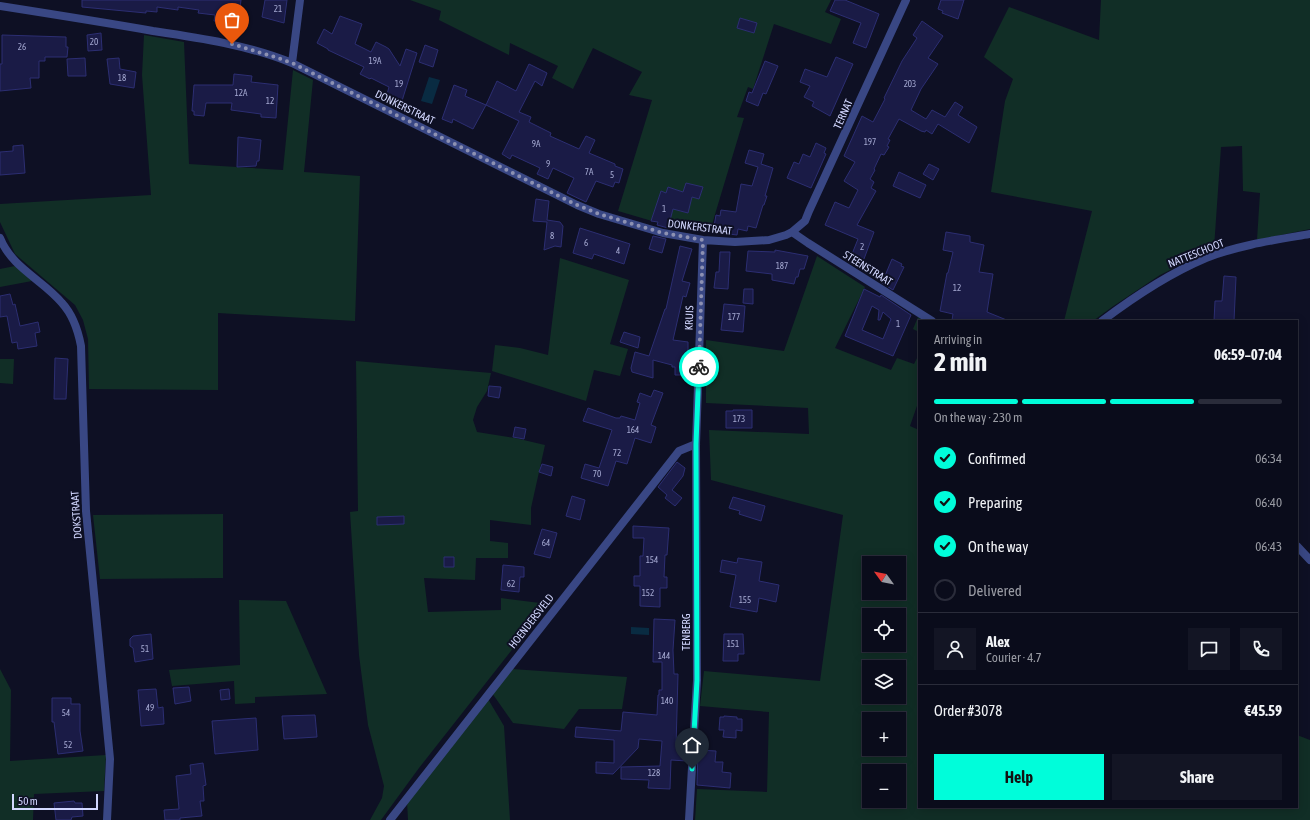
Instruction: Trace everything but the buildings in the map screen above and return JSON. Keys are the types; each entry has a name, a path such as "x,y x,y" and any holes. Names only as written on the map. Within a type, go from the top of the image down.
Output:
{"street":[{"path":"292,63 300,0"},
{"name":"TERNAT","path":"792,232 805,220 810,211 906,0"},
{"name":"DONKERSTRAAT","path":"0,6 204,39 240,46 278,58 292,63 577,205 599,214 663,233 703,240 735,242 770,240 792,232"},
{"name":"STEENSTRAAT","path":"792,232 930,320"},
{"name":"NATTESCHOOT","path":"1103,320 1129,300 1164,278 1207,258 1256,244 1310,234"},
{"name":"DOKSTRAAT","path":"0,238 4,248 17,264 62,303 74,321 81,346 86,511 110,759 107,820"},
{"name":"KRUIS","path":"696,444 703,240"},
{"name":"HOENDERSVELD","path":"390,820 679,451 696,444"},
{"name":"TENBERG","path":"689,820 697,680 696,444"},
{"path":"1298,547 1310,560"}],"green space":[{"path":"410,0 831,0 825,12 841,19 831,44 774,24 753,89 748,87 737,117 744,118 710,231 669,226 618,211 652,100 629,95 642,72 593,48 573,89 552,78 558,66 510,43 509,55 439,20 441,11"},
{"path":"1101,0 1310,0 1310,229 1257,240 1260,193 1243,191 1242,146 1221,147 1214,248 1160,275 1094,320 1064,320 1092,211 991,192 1005,101 1013,79 984,57 1009,7 1099,40"},
{"path":"144,35 184,42 189,164 283,170 293,70 313,80 304,172 360,176 355,321 218,313 218,390 89,389 88,339 83,320 75,305 15,254 0,222 0,204 151,195 142,75"},
{"path":"817,256 865,287 835,348 891,370 897,358 914,364 918,356 918,403 910,426 918,430 918,808 1298,808 1298,735 1310,740 1310,820 695,820 697,789 767,792 769,712 700,706 704,671 820,681 843,515 711,480 709,430 809,434 808,408 706,403 706,340 784,351"},
{"path":"560,258 629,280 610,344 628,349 620,376 594,370 586,401 492,371 495,345 520,348 548,355"},
{"path":"15,266 32,281 0,287 0,269"},
{"path":"918,317 922,320 918,320 918,332 913,329"},
{"path":"0,359 14,359 13,384 0,383"},
{"path":"356,361 491,373 487,391 477,407 473,420 477,432 515,438 545,445 531,508 531,525 490,520 490,541 508,543 508,558 476,558 475,580 424,578 428,612 501,610 501,598 548,604 419,768 381,820 370,820 382,798 384,786 368,725 359,655 350,512 358,511"},
{"path":"223,514 223,578 100,579 93,515"},
{"path":"239,600 286,601 327,694 255,697 255,703 235,704 234,681 172,686 169,670 240,665"},
{"path":"0,669 11,690 10,761 106,755 104,791 34,794 33,820 0,820"},
{"path":"512,669 627,677 622,709 579,709 564,729 513,723 492,693"},
{"path":"488,699 504,726 510,820 408,820 407,801"}],"water":[{"path":"429,77 440,80 432,104 421,101"},
{"path":"631,627 649,628 649,635 631,634"}],"way so far":[{"path":"232,44 292,63 577,205 599,214 663,233 703,240 699,367"}],"route":[{"path":"692,769 697,680 696,444 699,367"}]}
